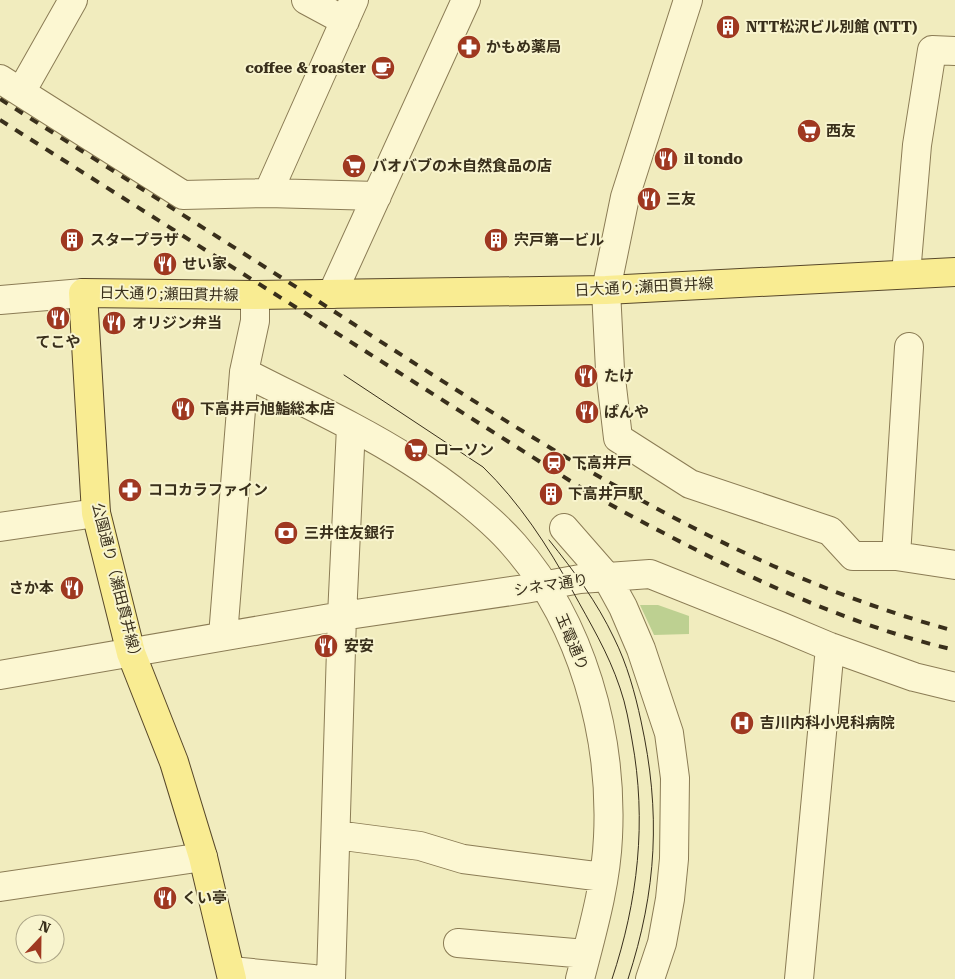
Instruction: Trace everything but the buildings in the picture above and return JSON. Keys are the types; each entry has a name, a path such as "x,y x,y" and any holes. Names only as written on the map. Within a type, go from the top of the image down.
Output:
{"main road":[{"name":"日大通り;瀬田貫井線","path":"83,294 254,295 606,290 955,272"},
{"name":"公園通り（瀬田貫井線）","path":"83,294 96,513 131,653 174,762 203,857 231,975"}],"street":[{"path":"74,0 11,85 183,195 268,193 377,196"},
{"path":"268,193 350,10 306,0"},
{"path":"332,294 466,0"},
{"path":"688,0 625,197 606,290 610,370 618,438 690,484 830,531 853,556 896,556 955,565"},
{"path":"906,274 917,146 932,50 955,51"},
{"path":"0,300 83,294"},
{"path":"223,636 244,372 255,321 254,295"},
{"path":"896,556 909,347"},
{"name":"玉電通り","path":"244,372 351,427 411,461 484,515 514,544 560,611 587,677 597,715 606,767 609,800 608,839 598,911 583,966"},
{"path":"331,979 342,616 351,427"},
{"path":"0,527 96,513"},
{"path":"564,528 606,576 623,607 642,649 669,733 675,778 674,859 670,899 662,943 650,979"},
{"name":"シネマ通り","path":"0,675 342,616 567,581 606,576 650,574 830,647 914,677 955,687"},
{"path":"798,979 830,647"},
{"path":"336,835 420,846 463,859 603,877"},
{"path":"0,887 203,857"},
{"path":"458,943 583,966"},
{"path":"231,975 313,979"}],"green space":[{"path":"640,605 658,605 689,616 689,634 654,635"}],"tram line":[{"path":"344,375 483,467 509,495 553,557 610,662 627,714 637,770 639,801 639,831 634,890 621,950 612,979"},
{"path":"549,540 593,599 619,648 627,668 641,721 651,787 653,851 645,914 628,979"}],"railway":[{"path":"0,99 441,380 581,466 725,544 800,577 876,607 955,631"},
{"path":"0,120 591,494 723,563 814,604 908,638 955,650"}],"place":[{"name":"NTT松沢ビル別館 (NTT)","path":"728,27"},
{"name":"かもめ薬局","path":"469,47"},
{"name":"coffee & roaster","path":"383,68"},
{"name":"西友","path":"809,131"},
{"name":"il tondo","path":"666,159"},
{"name":"バオバブの木自然食品の店","path":"354,166"},
{"name":"三友","path":"649,199"},
{"name":"スタープラザ","path":"72,240"},
{"name":"宍戸第一ビル","path":"496,240"},
{"name":"せい家","path":"165,264"},
{"name":"てこや","path":"58,318"},
{"name":"オリジン弁当","path":"114,323"},
{"name":"たけ","path":"586,376"},
{"name":"下高井戸旭鮨総本店","path":"183,409"},
{"name":"ぱんや","path":"587,412"},
{"name":"ローソン","path":"416,450"},
{"name":"下高井戸","path":"554,463"},
{"name":"ココカラファイン","path":"130,490"},
{"name":"下高井戸駅","path":"551,494"},
{"name":"三井住友銀行","path":"286,533"},
{"name":"さか本","path":"72,588"},
{"name":"安安","path":"326,646"},
{"name":"吉川内科小児科病院","path":"742,723"},
{"name":"くい亭","path":"165,898"}]}
